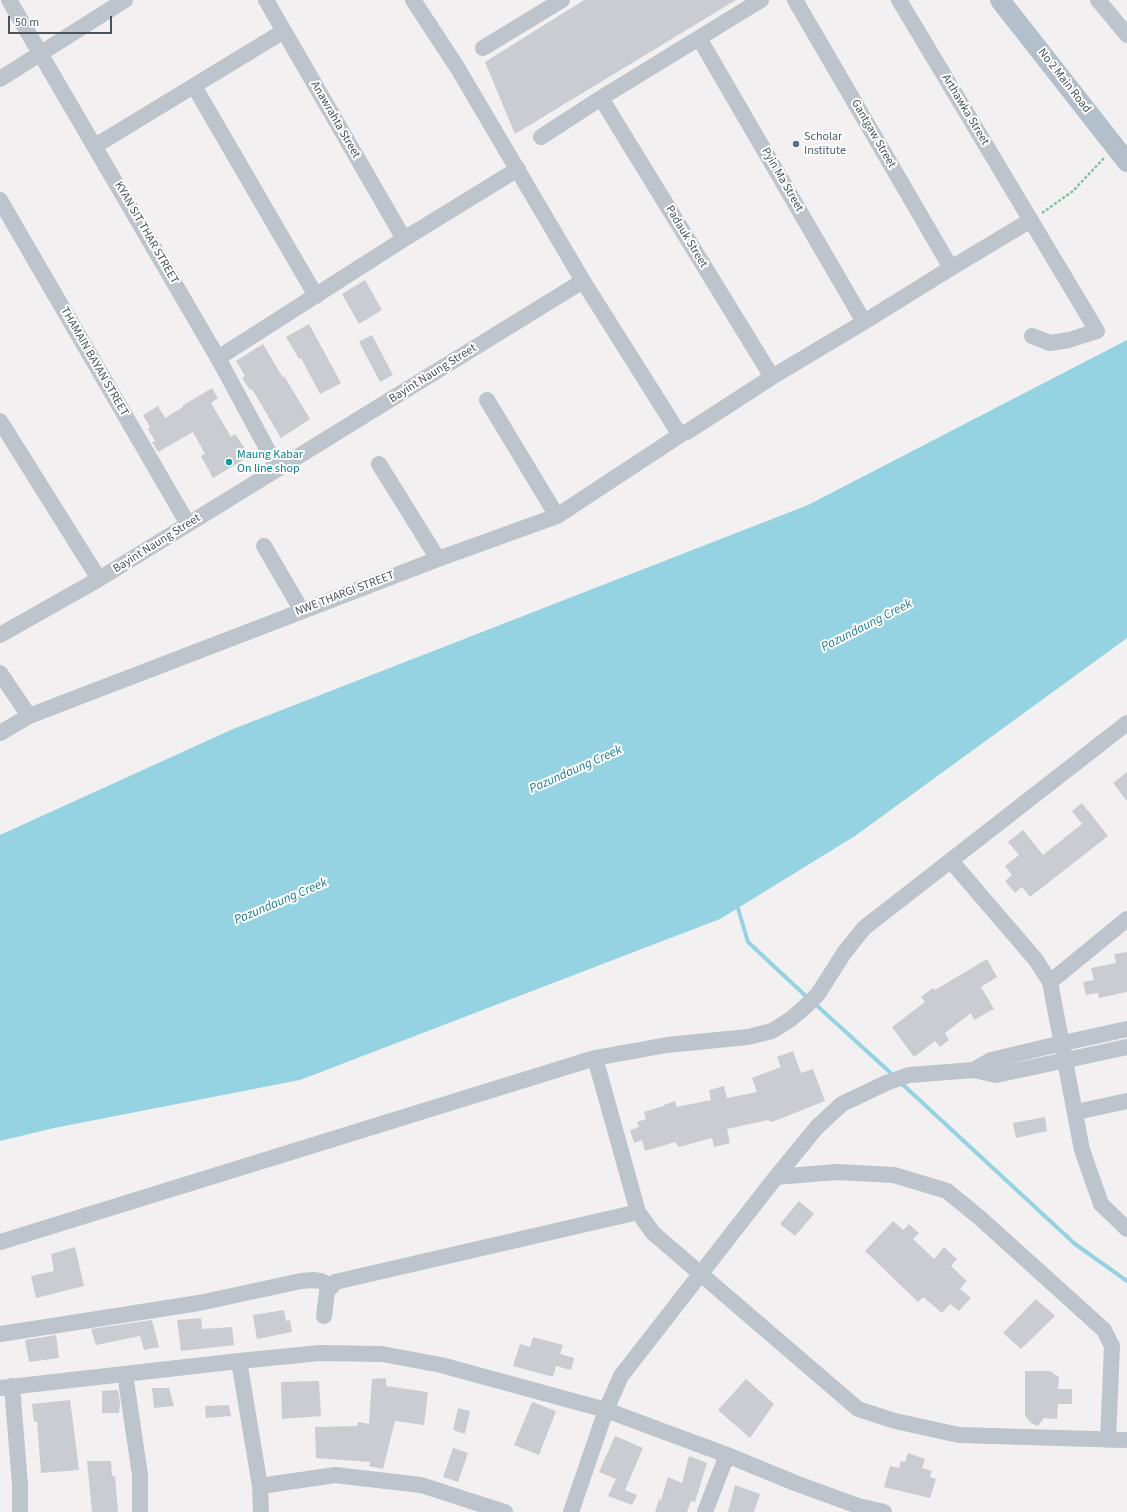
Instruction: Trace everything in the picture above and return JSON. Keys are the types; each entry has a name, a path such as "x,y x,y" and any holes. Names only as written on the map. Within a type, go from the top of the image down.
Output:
{"main road":[{"name":"No 2 Main Road","path":"1000,0 1127,162"}],"street":[{"name":"KYAN SIT THAR STREET","path":"9,0 218,358 278,469"},
{"path":"0,79 124,0"},
{"name":"Anawrahta Street","path":"266,0 404,239"},
{"path":"413,0 457,67 583,281 683,433"},
{"path":"483,48 562,0"},
{"path":"541,137 601,98 761,0"},
{"name":"Gantgaw Street","path":"796,0 951,268"},
{"name":"Arthawka Street","path":"899,0 1097,331 1069,340 1050,343 1032,336"},
{"path":"1098,0 1127,35"},
{"path":"95,146 284,31"},
{"name":"Pyin Ma Street","path":"699,38 864,322"},
{"path":"194,86 316,296"},
{"name":"Padauk Street","path":"601,98 772,377"},
{"path":"218,358 404,239 518,170"},
{"name":"THAMAIN BAYAN STREET","path":"2,209 188,524"},
{"name":"NWE THARGI STREET","path":"0,733 29,716 438,559 556,516 772,377 1031,220"},
{"name":"Bayint Naung Street","path":"0,635 99,579 583,281"},
{"path":"487,400 556,516"},
{"path":"0,421 99,579"},
{"path":"379,464 438,559"},
{"path":"264,546 302,611"},
{"path":"0,672 29,716"},
{"path":"0,1242 595,1058 667,1045 748,1037 772,1030 791,1019 818,994 844,953 864,928 1127,723"},
{"path":"951,861 1036,960 1050,982 1063,1043 1082,1150 1101,1204 1127,1229"},
{"path":"1050,982 1127,919"},
{"path":"974,1070 991,1060 1127,1030"},
{"path":"571,1512 606,1410 621,1376 776,1177 817,1127 842,1104 886,1083 909,1075 974,1070 996,1075 1127,1047"},
{"path":"595,1058 638,1212 653,1233 858,1409 895,1421 959,1435 1127,1440"},
{"path":"1076,1112 1127,1101"},
{"path":"776,1177 837,1172 894,1175 947,1191 980,1218 1104,1330 1112,1346 1108,1440"},
{"path":"324,1316 327,1292 335,1282 638,1212"},
{"path":"0,1334 199,1302 301,1281 321,1281 331,1286"},
{"path":"20,1512 20,1484 6,1387 239,1360 320,1353 382,1354 442,1365 606,1410 727,1455 857,1509 884,1512"},
{"path":"239,1360 260,1486 261,1512"},
{"path":"126,1374 140,1475 140,1512"},
{"path":"705,1512 727,1455"},
{"path":"260,1486 335,1475 421,1485 505,1512"}],"path":[{"path":"1031,220 1073,191 1115,146"}],"water":[{"name":"Pazundaung Creek","path":"1127,340 1127,638 855,836 720,919 300,1080 54,1128 0,1141 0,835 233,729 808,505"}],"building":[{"path":"584,0 736,0 515,134 485,62"},
{"path":"365,280 382,310 359,324 342,294"},
{"path":"309,324 341,383 320,394 301,358 299,359 286,337"},
{"path":"372,335 393,375 380,382 359,342"},
{"path":"263,344 310,419 281,438 252,389 250,390 242,378 245,376 236,361"},
{"path":"212,388 218,398 211,403 231,437 235,434 250,456 213,478 201,456 205,454 193,432 158,452 152,442 155,441 148,429 150,427 143,415 158,406 165,418"},
{"path":"1127,772 1127,801 1113,783"},
{"path":"1082,803 1108,836 1030,897 1022,887 1015,893 1005,881 1012,875 1005,866 1019,855 1008,842 1023,830 1043,855 1082,824 1072,811"},
{"path":"1127,952 1127,992 1099,998 1098,993 1086,995 1083,982 1094,980 1091,968 1116,963 1114,954"},
{"path":"987,959 997,977 981,987 994,1009 974,1020 971,1013 945,1033 949,1040 940,1047 935,1041 914,1057 892,1027 925,1002 921,997 933,988 935,990"},
{"path":"793,1051 801,1073 813,1069 825,1101 772,1122 768,1120 727,1129 730,1143 714,1147 712,1138 679,1147 675,1142 645,1151 642,1140 634,1143 630,1130 639,1127 637,1122 646,1119 644,1112 675,1101 677,1107 711,1100 709,1090 724,1086 727,1098 757,1092 752,1078 781,1067 777,1057"},
{"path":"1045,1117 1047,1131 1016,1138 1013,1123"},
{"path":"799,1201 814,1214 795,1236 780,1224"},
{"path":"893,1221 903,1230 909,1224 919,1233 913,1239 934,1259 944,1247 957,1259 951,1266 967,1281 960,1289 971,1298 959,1311 950,1304 942,1313 923,1297 918,1302 865,1251"},
{"path":"75,1247 84,1286 36,1298 31,1276 54,1271 51,1254"},
{"path":"1036,1299 1055,1316 1021,1349 1003,1333"},
{"path":"284,1310 286,1321 290,1320 292,1332 257,1339 253,1315"},
{"path":"201,1318 202,1329 232,1327 234,1345 181,1351 177,1320"},
{"path":"152,1320 159,1347 144,1350 140,1336 96,1345 91,1329"},
{"path":"56,1335 59,1358 29,1362 25,1340"},
{"path":"533,1337 563,1345 560,1354 574,1358 571,1370 556,1366 553,1377 513,1366 520,1344 530,1347"},
{"path":"1025,1371 1050,1371 1059,1377 1058,1389 1072,1389 1072,1404 1058,1404 1057,1419 1044,1418 1038,1426 1031,1423 1025,1416"},
{"path":"386,1378 386,1386 428,1392 424,1425 395,1421 383,1469 369,1466 370,1462 316,1458 315,1427 357,1426 358,1422 369,1424 372,1379"},
{"path":"746,1379 774,1404 750,1438 718,1410"},
{"path":"319,1381 321,1416 282,1419 281,1382"},
{"path":"152,1388 169,1388 174,1406 154,1408"},
{"path":"118,1390 120,1403 119,1413 102,1413 102,1391"},
{"path":"70,1400 79,1470 41,1473 37,1421 34,1422 32,1404"},
{"path":"532,1402 556,1411 539,1455 514,1445"},
{"path":"229,1405 231,1416 206,1418 205,1406"},
{"path":"458,1408 470,1411 465,1434 453,1430"},
{"path":"615,1436 643,1448 625,1490 637,1495 632,1505 608,1496 616,1479 599,1472"},
{"path":"453,1448 468,1453 458,1482 443,1477"},
{"path":"908,1453 925,1459 922,1468 932,1471 930,1477 936,1479 930,1498 884,1487 890,1466 899,1468 901,1461 905,1462"},
{"path":"689,1456 707,1463 695,1502 691,1501 687,1512 655,1512 659,1499 661,1500 668,1477 682,1483"},
{"path":"87,1461 111,1461 112,1476 115,1476 118,1512 92,1512"},
{"path":"735,1485 760,1494 754,1512 728,1512"}],"waterway":[{"path":"737,905 748,942 808,998"},
{"path":"813,1002 894,1076"},
{"path":"900,1082 1075,1244 1127,1281"}],"place":[{"name":"Scholar Institute","path":"796,144"},
{"name":"Maung Kabar On line shop","path":"229,462"}]}
